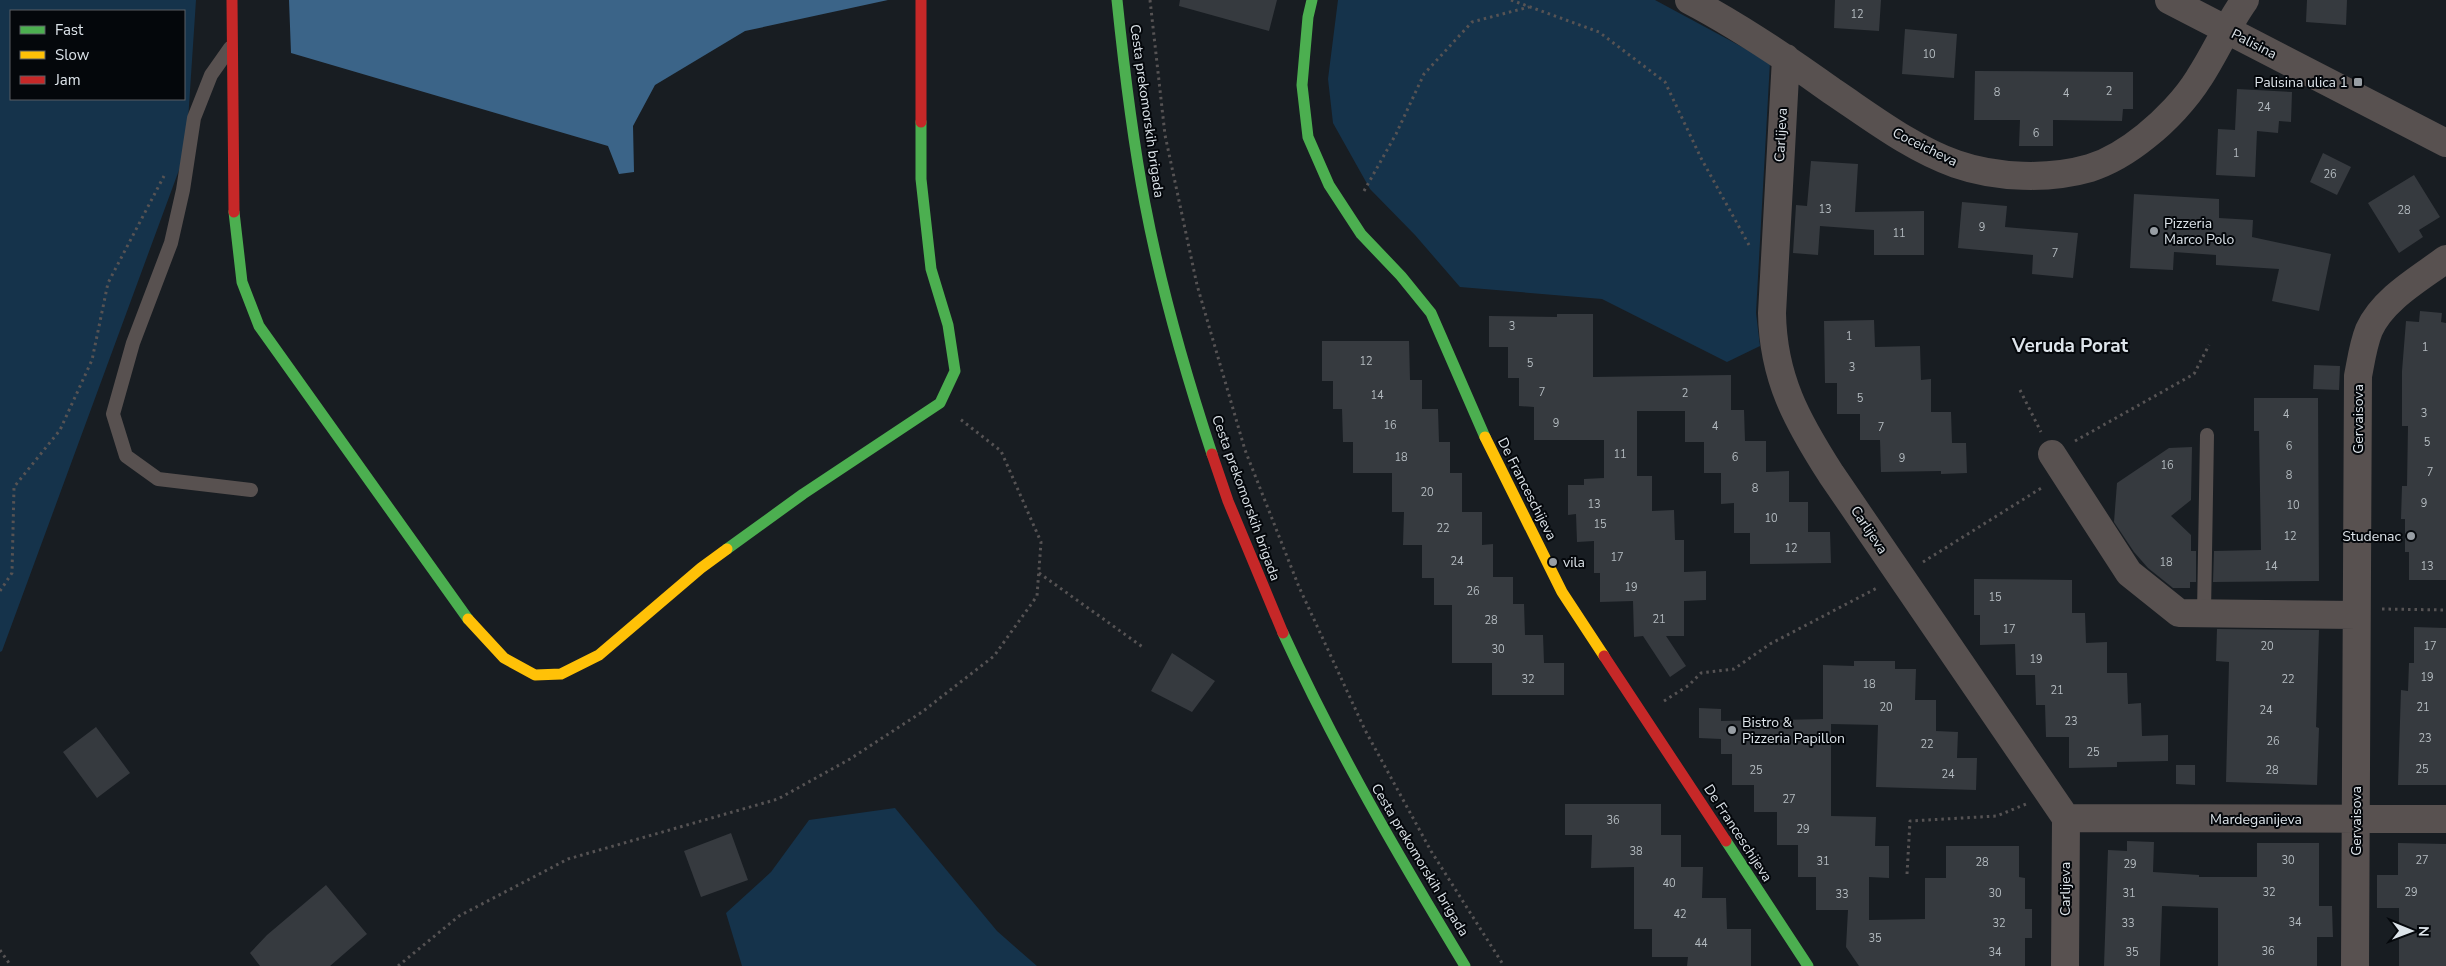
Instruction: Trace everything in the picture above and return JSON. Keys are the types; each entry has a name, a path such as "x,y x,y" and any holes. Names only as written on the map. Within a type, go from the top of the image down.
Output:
{"street":[{"path":"232,0 234,224 242,282 259,326 471,624 504,658 535,675 561,674 599,655 701,568 803,494 940,403 954,371 948,325 931,269 921,179 921,0"},
{"name":"Cesta prekomorskih brigada","path":"1117,0 1127,99 1154,254 1179,351 1210,450 1272,609 1305,682 1356,782 1465,966"},
{"name":"De Franceschijeva","path":"1312,0 1308,18 1302,85 1308,137 1329,185 1361,234 1401,276 1431,313 1487,442 1562,592 1808,966"},
{"name":"Coceicheva","path":"1689,0 1786,58 1886,127 1921,148 1955,164 1992,173 2032,175 2072,172 2092,167 2113,158 2146,136 2199,79 2225,29 2245,0"},
{"name":"Palisina","path":"2169,0 2446,143"},
{"name":"Carlijeva","path":"1786,58 1772,342 1789,402 1806,436 2066,818 2065,966"},
{"name":"Gervaisova","path":"2355,966 2358,376 2370,329 2381,312 2396,297 2446,259"},
{"path":"2059,464 2130,573 2179,613 2356,612"},
{"name":"Mardeganijeva","path":"2066,818 2446,819"}],"lane":[{"path":"232,46 211,75 194,118 183,190 171,243 133,343 113,414 126,456 158,479 251,490"},
{"path":"2204,613 2207,435"}],"path":[{"path":"1150,0 1165,135 1197,285 1246,450 1299,587 1365,730 1431,851 1504,966"},
{"path":"1511,0 1598,32 1665,82 1701,158 1750,248"},
{"path":"1350,216 1396,134 1424,74 1472,22 1529,6"},
{"path":"0,591 12,573 14,487 60,430 92,360 108,284 167,170"},
{"path":"1643,715 1690,685 1701,673 1734,669 1770,644 1901,576 2059,464 2194,374 2209,344"},
{"path":"2020,390 2059,464"},
{"path":"398,966 459,916 568,859 778,799 850,759 922,712 994,656 1037,596 1041,542 1001,451 940,403"},
{"path":"1038,572 1144,648"},
{"path":"2356,612 2446,610"},
{"path":"1907,874 1910,821 1997,816 2050,794"},
{"path":"0,950 11,966"}],"shaded area":[{"path":"0,0 196,0 186,151 2,651 0,652"},
{"path":"289,0 888,0 745,31 655,85 633,126 634,172 619,174 608,146 291,53"},
{"path":"1338,0 1655,0 1770,62 1756,313 1760,346 1727,362 1602,299 1460,287 1415,235 1370,189 1333,123 1328,79"},
{"path":"895,808 997,931 1037,966 742,966 726,913 771,872 809,820"}],"building":[{"path":"1180,0 1277,0 1269,31 1179,6"},
{"path":"1835,0 1881,0 1879,31 1834,28"},
{"path":"2307,0 2347,0 2346,25 2306,22"},
{"path":"1905,29 1957,34 1954,78 1902,74"},
{"path":"1975,71 2133,72 2133,109 2123,109 2122,121 2053,120 2053,146 2019,146 2020,120 1974,120"},
{"path":"2237,89 2292,92 2291,122 2279,121 2278,133 2257,131 2255,177 2216,175 2218,129 2235,130"},
{"path":"2323,153 2351,167 2337,195 2310,182"},
{"path":"1811,161 1858,164 1855,212 1924,211 1924,255 1874,255 1874,230 1820,226 1818,255 1793,253 1796,205 1807,206"},
{"path":"2414,175 2440,217 2419,230 2423,237 2399,253 2368,203"},
{"path":"2134,194 2219,199 2219,218 2253,220 2252,237 2331,254 2319,311 2272,301 2279,269 2216,265 2216,255 2174,252 2173,270 2130,268"},
{"path":"1962,202 2007,206 2005,227 2078,233 2073,278 2032,274 2033,255 1958,248"},
{"path":"2420,311 2442,313 2441,322 2446,323 2446,580 2409,580 2409,552 2405,552 2405,519 2401,519 2402,486 2407,486 2408,426 2402,426 2402,371 2406,321 2419,322"},
{"path":"1557,314 1593,314 1593,377 1731,375 1731,410 1744,410 1745,441 1766,441 1766,472 1789,471 1789,502 1808,502 1808,532 1830,532 1831,563 1750,564 1750,533 1734,533 1734,503 1721,504 1721,473 1704,473 1704,442 1685,442 1685,411 1637,411 1637,476 1652,476 1652,511 1674,510 1675,540 1684,540 1684,572 1706,571 1706,600 1684,601 1684,636 1666,636 1686,666 1670,677 1643,636 1634,637 1633,601 1600,602 1600,573 1594,573 1594,541 1577,542 1576,514 1568,515 1568,485 1584,485 1584,479 1604,478 1604,440 1534,440 1534,407 1519,406 1519,378 1508,378 1508,347 1489,347 1489,316 1557,317"},
{"path":"1874,320 1875,347 1920,346 1921,380 1931,379 1931,412 1951,412 1952,443 1966,443 1967,473 1941,474 1941,471 1881,472 1880,440 1860,440 1860,414 1837,414 1837,383 1825,383 1824,321"},
{"path":"1322,341 1409,341 1410,380 1422,380 1422,409 1438,409 1439,442 1450,442 1450,473 1462,473 1462,512 1482,512 1482,545 1493,544 1493,577 1513,577 1513,604 1524,604 1525,635 1543,635 1544,663 1564,663 1564,695 1492,695 1492,663 1452,663 1452,605 1434,605 1434,578 1422,578 1422,545 1403,545 1404,512 1392,512 1392,473 1353,473 1353,442 1343,442 1342,409 1333,409 1333,381 1322,381"},
{"path":"2314,365 2340,366 2339,390 2313,389"},
{"path":"2254,398 2318,398 2319,581 2213,582 2214,551 2261,550 2259,431 2254,431"},
{"path":"2192,447 2191,500 2171,516 2191,535 2191,551 2196,551 2196,582 2190,582 2190,588 2173,588 2148,568 2134,552 2114,522 2117,483 2169,448"},
{"path":"1974,579 2072,580 2072,613 2085,613 2086,643 2107,642 2107,673 2127,673 2128,704 2141,703 2142,736 2168,735 2168,761 2117,762 2117,767 2069,768 2069,737 2046,737 2045,705 2036,705 2035,675 2016,675 2015,644 1980,645 1980,615 1974,615"},
{"path":"2414,627 2446,628 2446,785 2398,785 2401,690 2408,691 2409,663 2414,663"},
{"path":"2217,629 2319,630 2316,727 2319,728 2317,785 2226,782 2229,662 2216,661"},
{"path":"1172,653 1215,681 1192,712 1151,691"},
{"path":"1854,661 1895,661 1895,669 1916,669 1915,700 1936,700 1936,731 1958,732 1957,758 1977,758 1976,790 1876,787 1878,725 1831,724 1831,816 1876,817 1875,846 1889,846 1889,878 1869,877 1869,920 1925,919 1925,878 1946,878 1946,846 2019,846 2019,877 2025,878 2025,909 2032,909 2032,938 2025,938 2025,966 1859,966 1846,947 1848,910 1816,910 1816,877 1798,877 1798,845 1777,845 1777,812 1754,812 1754,785 1732,785 1732,754 1721,754 1721,739 1699,738 1699,708 1721,709 1721,721 1823,719 1823,665 1854,666"},
{"path":"96,727 130,773 97,798 63,752"},
{"path":"2176,765 2195,765 2195,785 2176,784"},
{"path":"1565,804 1661,804 1661,835 1681,835 1681,867 1703,867 1702,898 1726,898 1727,929 1751,929 1751,966 1687,966 1688,957 1652,957 1652,929 1634,929 1634,867 1591,868 1592,835 1565,835"},
{"path":"731,833 748,880 701,897 684,851"},
{"path":"2127,841 2154,842 2153,872 2199,875 2199,877 2257,877 2257,843 2319,843 2319,906 2332,906 2333,937 2317,937 2317,966 2218,966 2218,908 2162,906 2160,966 2104,966 2108,850 2127,851"},
{"path":"2398,843 2446,844 2446,966 2399,966 2399,908 2377,908 2377,875 2398,875"},
{"path":"326,885 367,934 330,966 260,966 250,953 267,935"}],"traffic: fast":[{"path":"1117,0 1132,128 1151,235 1174,330 1212,454"},
{"path":"1312,0 1308,17 1302,85 1308,137 1329,185 1361,234 1401,276 1431,313 1485,437"},
{"path":"727,549 803,494 940,403 955,371 948,325 931,269 921,179 921,122"},
{"path":"234,212 242,282 259,326 468,619"},
{"path":"1283,633 1346,761 1465,966"},
{"path":"1726,841 1808,966"}],"traffic: slow":[{"path":"1485,437 1562,592 1604,656"},
{"path":"468,619 504,658 535,675 561,674 599,655 701,568 727,549"}],"traffic: jam":[{"path":"232,0 234,212"},
{"path":"921,0 921,122"},
{"path":"1212,454 1228,501 1283,633"},
{"path":"1604,656 1726,841"}],"place":[{"name":"Palisina ulica 1","path":"2358,82"},
{"name":"Pizzeria Marco Polo","path":"2154,231"},
{"name":"Studenac","path":"2411,536"},
{"name":"vila","path":"1553,562"},
{"name":"Bistro & Pizzeria Papillon","path":"1732,730"}],"district":[{"name":"Veruda Porat","path":"2070,346"}]}
